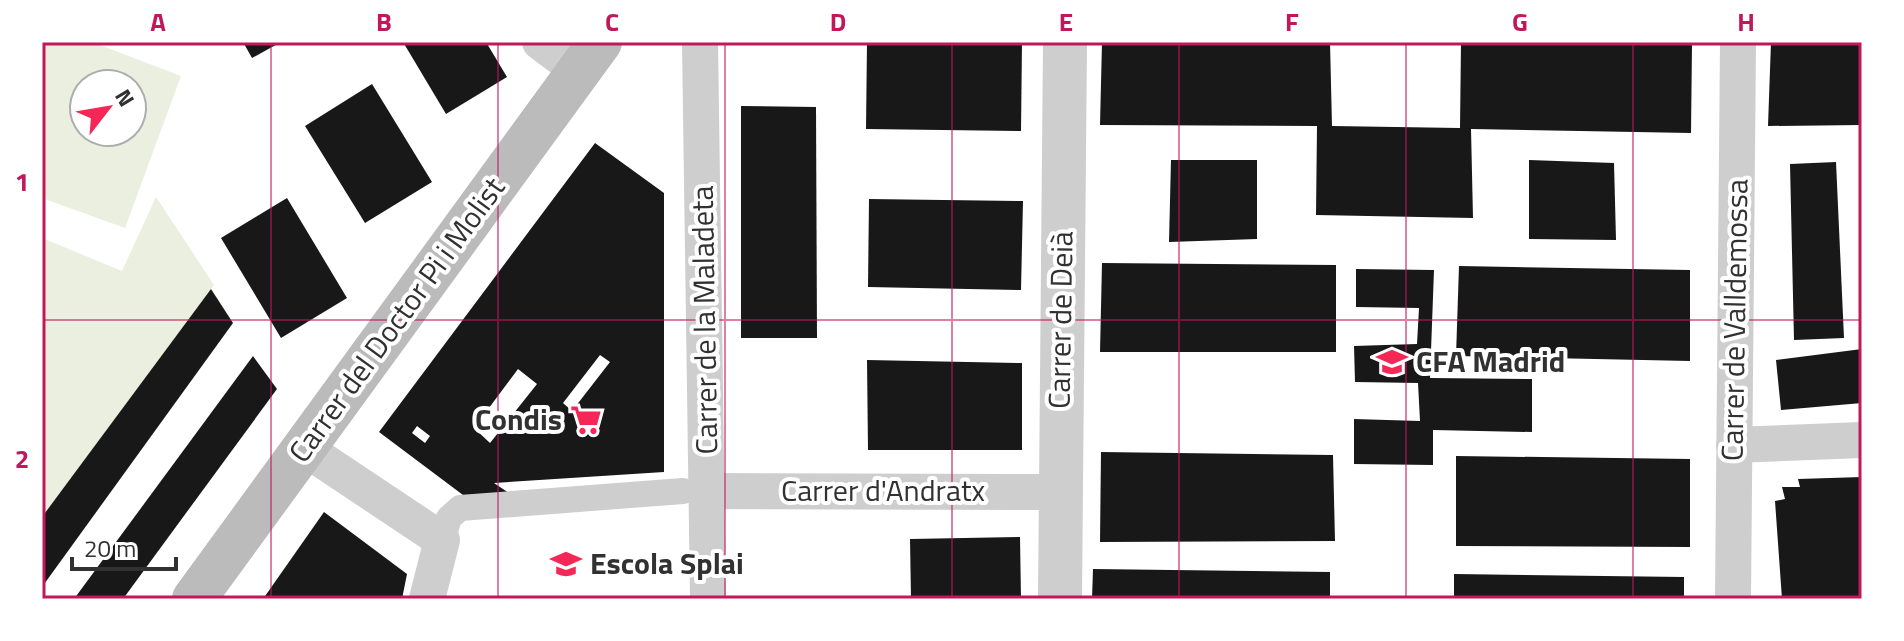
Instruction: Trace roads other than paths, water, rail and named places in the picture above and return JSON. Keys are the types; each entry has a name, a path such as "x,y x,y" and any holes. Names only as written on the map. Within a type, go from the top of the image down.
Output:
{"main road":[{"name":"Carrer del Doctor Pi i Molist","path":"194,599 590,57"}],"street":[{"path":"540,42 590,57"},
{"name":"Carrer de la Maladeta","path":"700,42 695,491 708,599"},
{"name":"Carrer de Deià","path":"1060,599 1065,42"},
{"name":"Carrer de Valldemossa","path":"1733,599 1738,42"},
{"path":"1734,445 1862,440"},
{"path":"304,448 442,540 427,599"},
{"name":"Carrer d'Andratx","path":"442,540 449,518 460,508 695,491 1060,492"}],"place":[{"name":"CFA Madrid","path":"1392,362"},
{"name":"Condis","path":"586,420"},
{"name":"Escola Splai","path":"566,564"}]}
